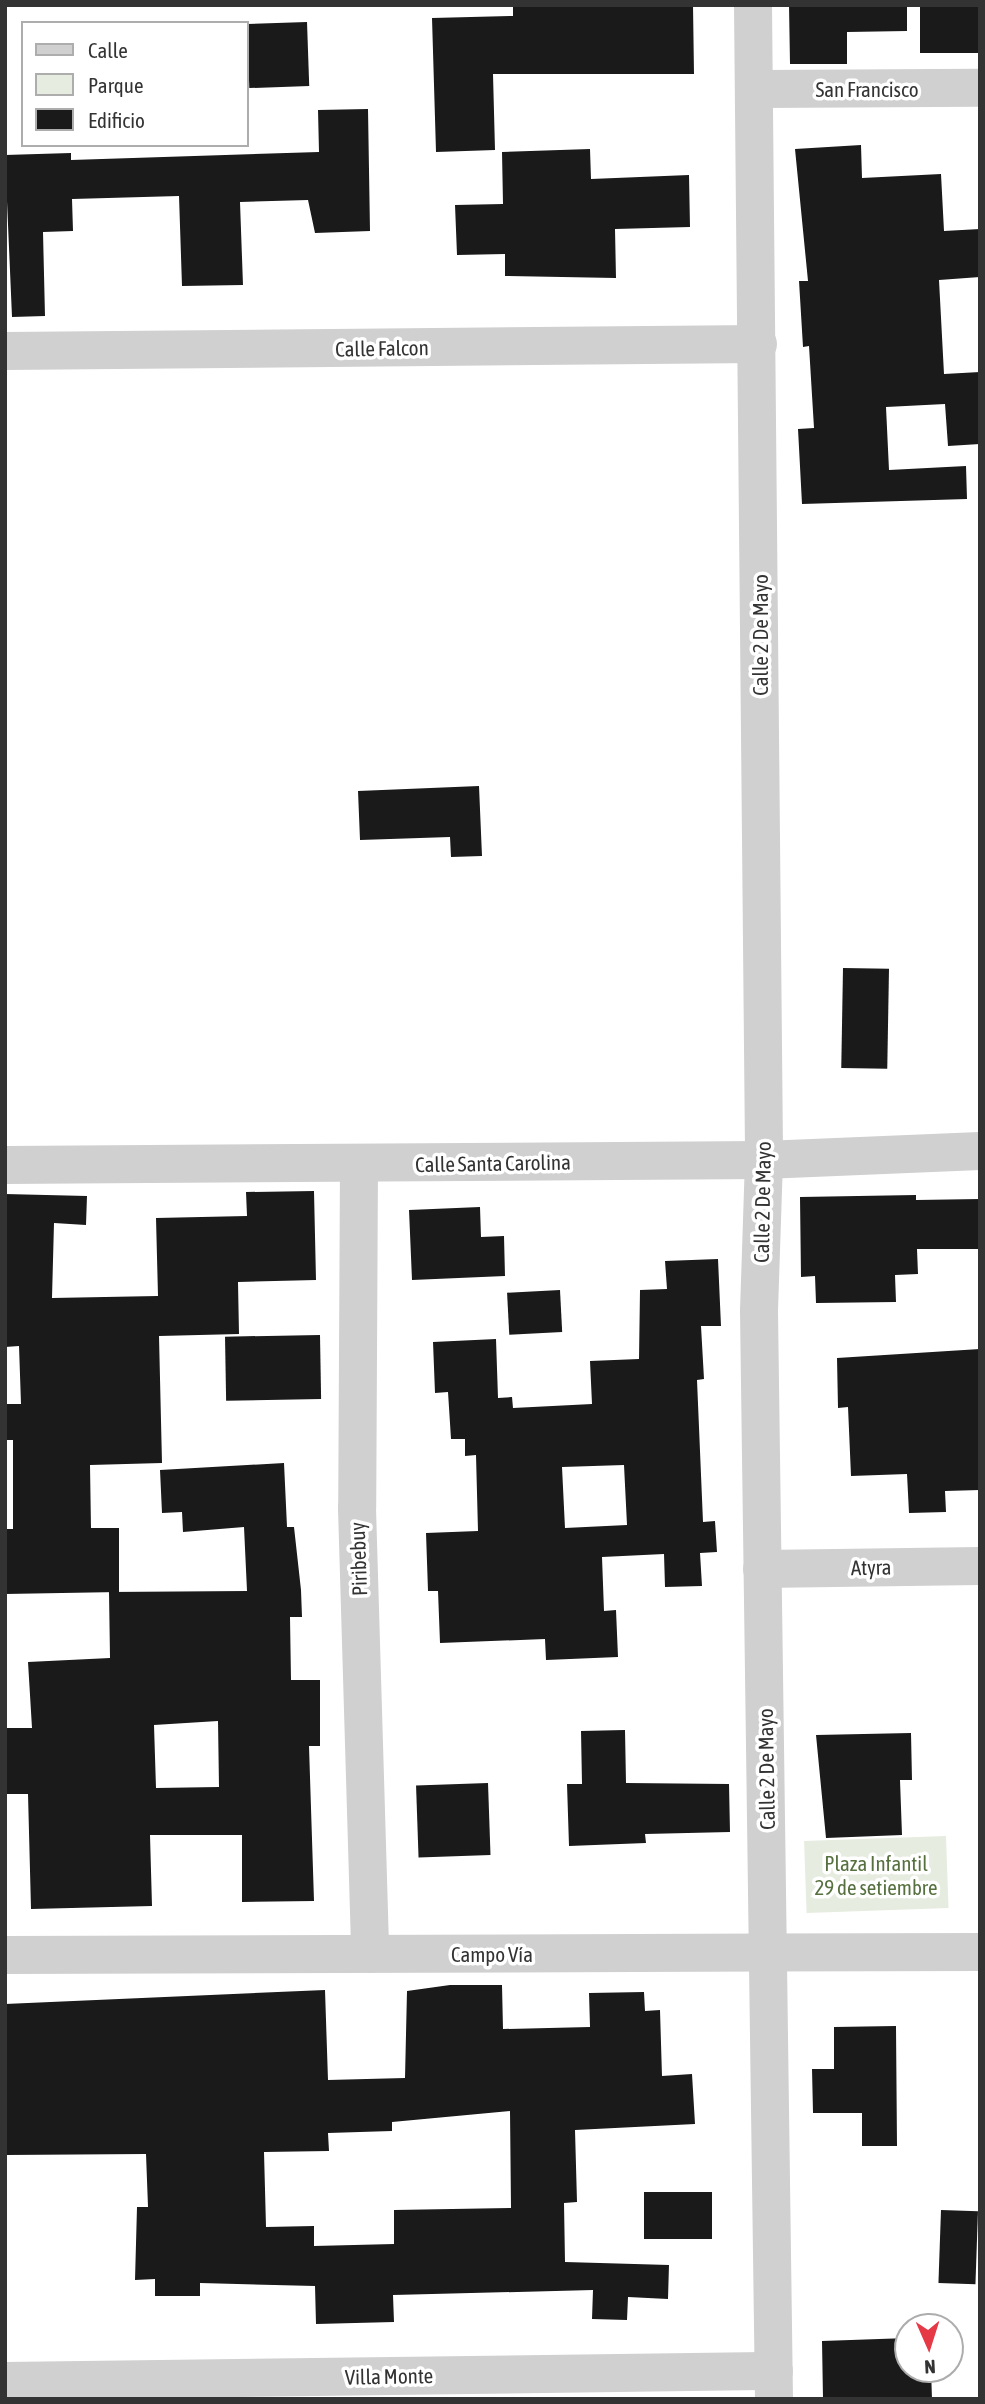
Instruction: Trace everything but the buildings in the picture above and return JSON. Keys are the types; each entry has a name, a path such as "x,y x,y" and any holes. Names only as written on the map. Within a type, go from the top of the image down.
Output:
{"street":[{"name":"Calle 2 De Mayo","path":"753,5 764,1160 762,1569 770,1953 774,2385"},
{"name":"San Francisco","path":"755,89 980,88"},
{"name":"Calle Falcon","path":"5,351 758,344"},
{"name":"Calle Santa Carolina","path":"5,1165 764,1160 980,1151"},
{"name":"Piribebuy","path":"359,1164 357,1507 370,1954"},
{"name":"Atyra","path":"762,1569 980,1566"},
{"name":"Campo Vía","path":"5,1955 980,1952"},
{"name":"Villa Monte","path":"5,2381 774,2385"}],"green space":[{"name":"Plaza Infantil 29 de setiembre","path":"946,1836 949,1908 807,1913 804,1841"}]}
